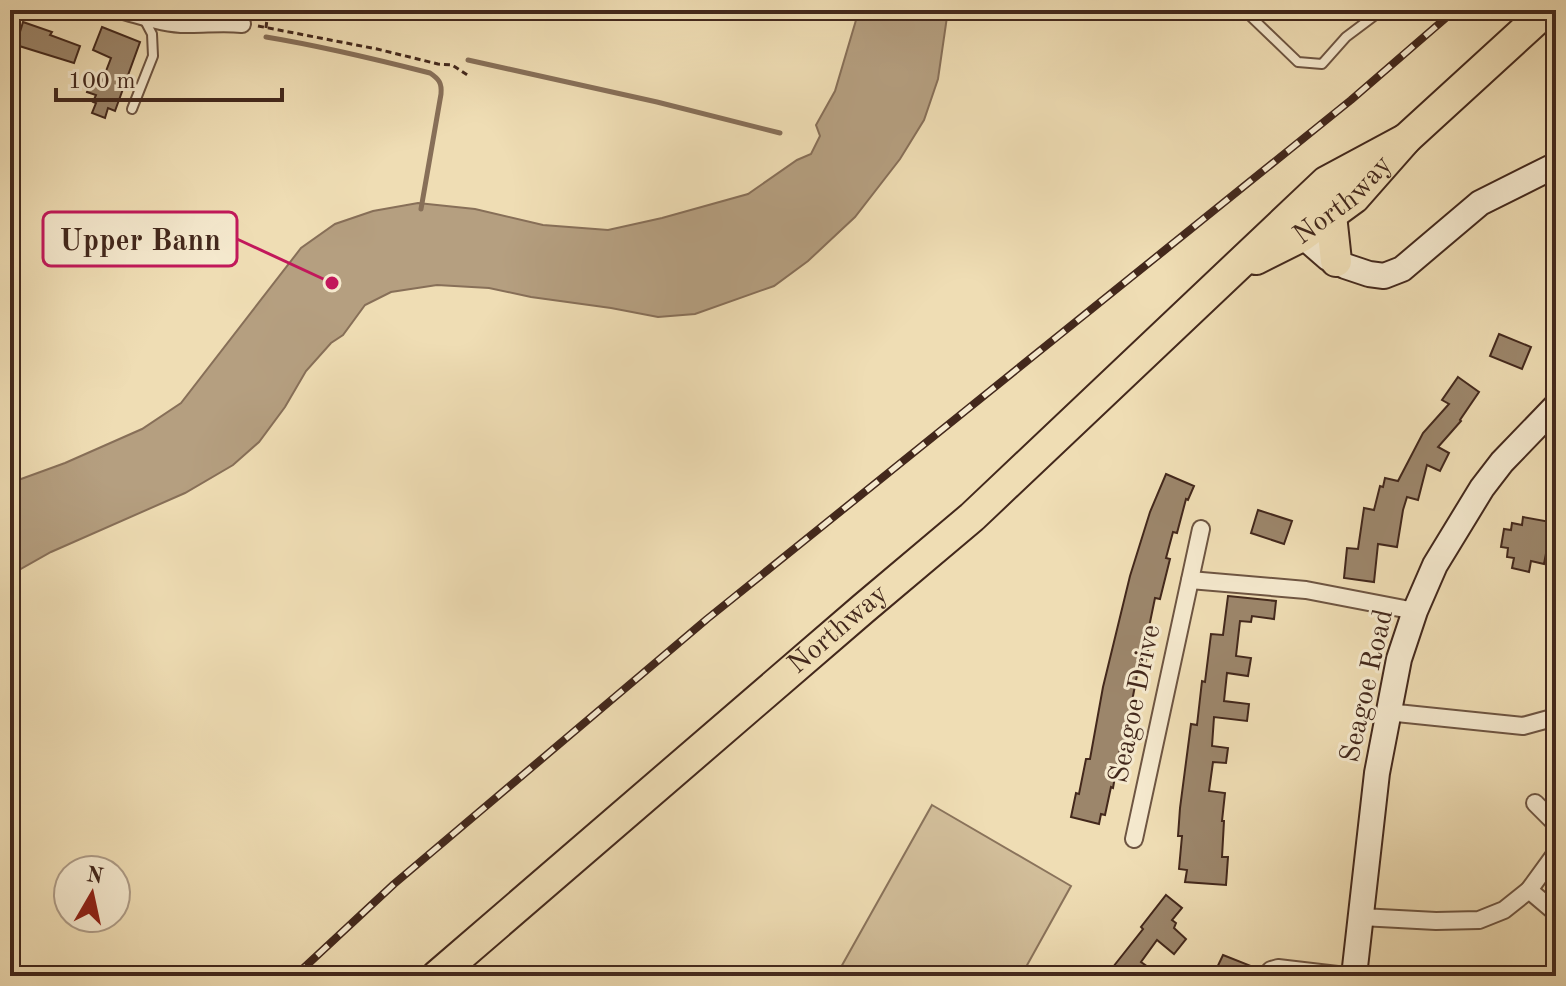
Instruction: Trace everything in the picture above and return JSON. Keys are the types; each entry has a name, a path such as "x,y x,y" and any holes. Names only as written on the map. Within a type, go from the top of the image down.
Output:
{"highway":[{"name":"Northway","path":"437,976 972,517 1239,264 1293,228 1331,215 1354,198 1406,139 1547,10"},
{"name":"Northway","path":"1293,228 1326,182 1406,139"},
{"path":"1331,215 1336,261"}],"main road":[{"path":"1293,228 1328,258 1369,274 1384,276 1402,269 1480,203 1556,167"},
{"name":"Seagoe Road","path":"1354,976 1387,712 1399,659 1415,611 1435,565 1482,488 1502,462 1556,406"}],"street":[{"path":"120,10 164,22 190,25 242,24"},
{"name":"Seagoe Drive","path":"1134,839 1201,529"},
{"path":"1190,580 1306,590 1415,611"},
{"path":"1387,712 1523,726 1556,717"},
{"path":"1535,803 1556,824"},
{"path":"1361,917 1479,920 1504,910 1529,890 1556,853"},
{"path":"1529,890 1556,913"},
{"path":"1265,976 1278,968 1346,976"}],"lane":[{"path":"1244,10 1298,62 1322,64 1346,37 1382,10"},
{"path":"132,109 153,56 152,34 142,16"}],"path":[{"path":"266,28 268,10"},
{"path":"242,24 452,65 469,76"}],"shaded area":[{"path":"859,10 948,10 938,79 924,120 900,159 855,217 808,261 774,286 695,314 658,317 489,288 437,285 391,292 365,305 343,335 331,343 306,371 259,442 233,465 185,493 51,552 10,575 10,483 142,429 181,403 301,248 335,224 373,211 418,203 475,209 543,225 608,230 748,194 797,160 811,154 820,136 816,125 835,91"},
{"path":"932,805 1071,886 1021,976 836,976"}],"building":[{"path":"23,22 80,46 74,63 16,45"},
{"path":"102,27 140,42 115,111 108,108 105,118 92,113 96,95 87,92 91,80 101,84 111,58 93,50"},
{"path":"1499,334 1531,347 1522,369 1490,356"},
{"path":"1458,377 1479,392 1461,421 1438,447 1449,453 1440,471 1427,465 1418,500 1407,497 1397,547 1378,544 1374,582 1344,578 1347,548 1358,549 1364,508 1374,510 1385,478 1398,481 1423,433 1449,404 1442,400"},
{"path":"1166,474 1194,486 1186,499 1177,533 1173,532 1160,599 1155,598 1143,672 1138,670 1113,788 1099,824 1071,817 1086,759 1090,759 1103,687 1130,576 1150,512"},
{"path":"1258,510 1292,521 1284,544 1251,533"},
{"path":"1523,517 1556,523 1556,545 1548,543 1544,564 1531,561 1529,572 1512,568 1514,558 1507,557 1508,548 1501,547 1504,529 1511,530 1512,523 1522,525"},
{"path":"1228,596 1276,601 1274,619 1252,616 1251,622 1240,621 1236,656 1251,658 1248,676 1227,673 1224,701 1249,704 1247,721 1214,717 1212,746 1228,748 1226,763 1213,762 1209,791 1225,793 1222,857 1228,857 1226,885 1185,882 1187,870 1179,869 1182,836 1178,836 1191,724 1197,725 1211,634 1223,635"},
{"path":"1166,895 1182,908 1172,920 1176,923 1174,928 1186,939 1174,954 1157,940 1141,962 1148,967 1141,976 1124,976 1113,967"},
{"path":"1223,955 1251,966 1248,976 1213,976"}],"waterway":[{"path":"266,37 430,73 438,79 441,94 421,209"},
{"path":"468,60 780,133"}],"railway":[{"path":"295,976 394,884 707,619 1351,100 1455,10"}],"place":[{"name":"Upper Bann","path":"332,283"}]}
